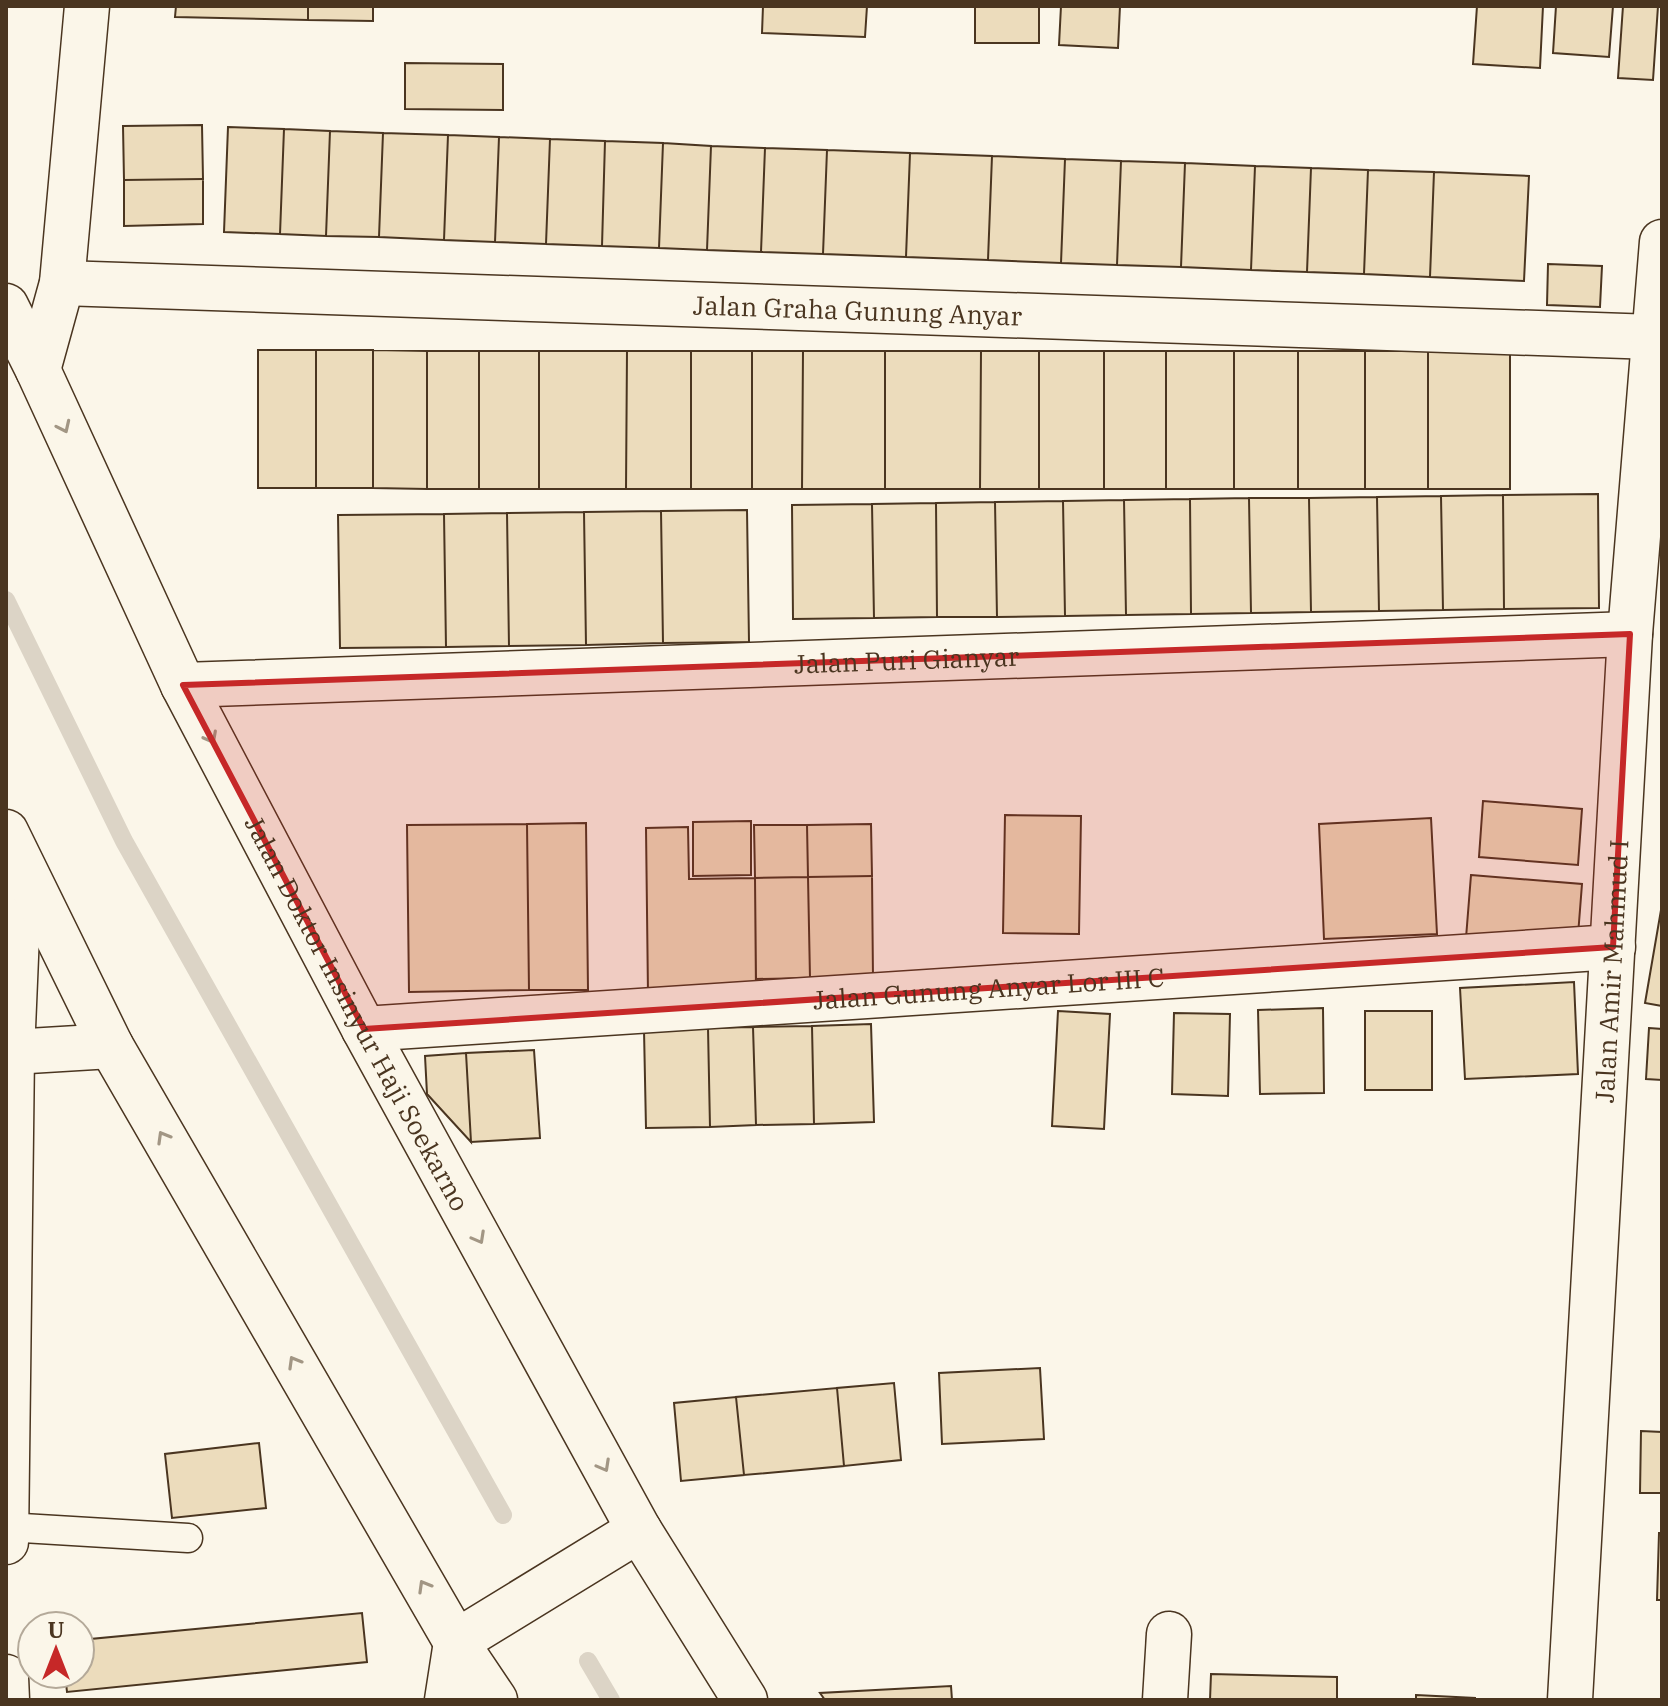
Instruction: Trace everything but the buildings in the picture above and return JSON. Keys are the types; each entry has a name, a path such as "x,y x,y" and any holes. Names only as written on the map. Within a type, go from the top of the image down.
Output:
{"street":[{"path":"38,370 62,283 87,6"},
{"name":"Jalan Amir Mahmud I","path":"1570,1700 1630,634 1662,242"},
{"name":"Jalan Graha Gunung Anyar","path":"62,283 1654,337"},
{"name":"Jalan Doktor Insinyur Haji Soekarno","path":"6,306 183,685 364,1029 639,1530 745,1700"},
{"name":"Jalan Puri Gianyar","path":"183,685 1630,634"},
{"path":"13,847 111,1046 456,1642 495,1700"},
{"path":"6,1542 13,847"},
{"name":"Jalan Gunung Anyar Lor III C","path":"364,1029 1613,947"},
{"path":"12,1052 111,1046"},
{"path":"447,1700 456,1642 639,1530"},
{"path":"1165,1700 1169,1634"},
{"path":"6,1677 7,1700"}],"lane":[{"path":"6,1527 188,1538"}],"highlighted area":[{"path":"1630,634 1613,947 364,1029 183,685"}],"waterway":[{"path":"6,600 124,841 503,1515"},
{"path":"588,1661 611,1700"}]}
